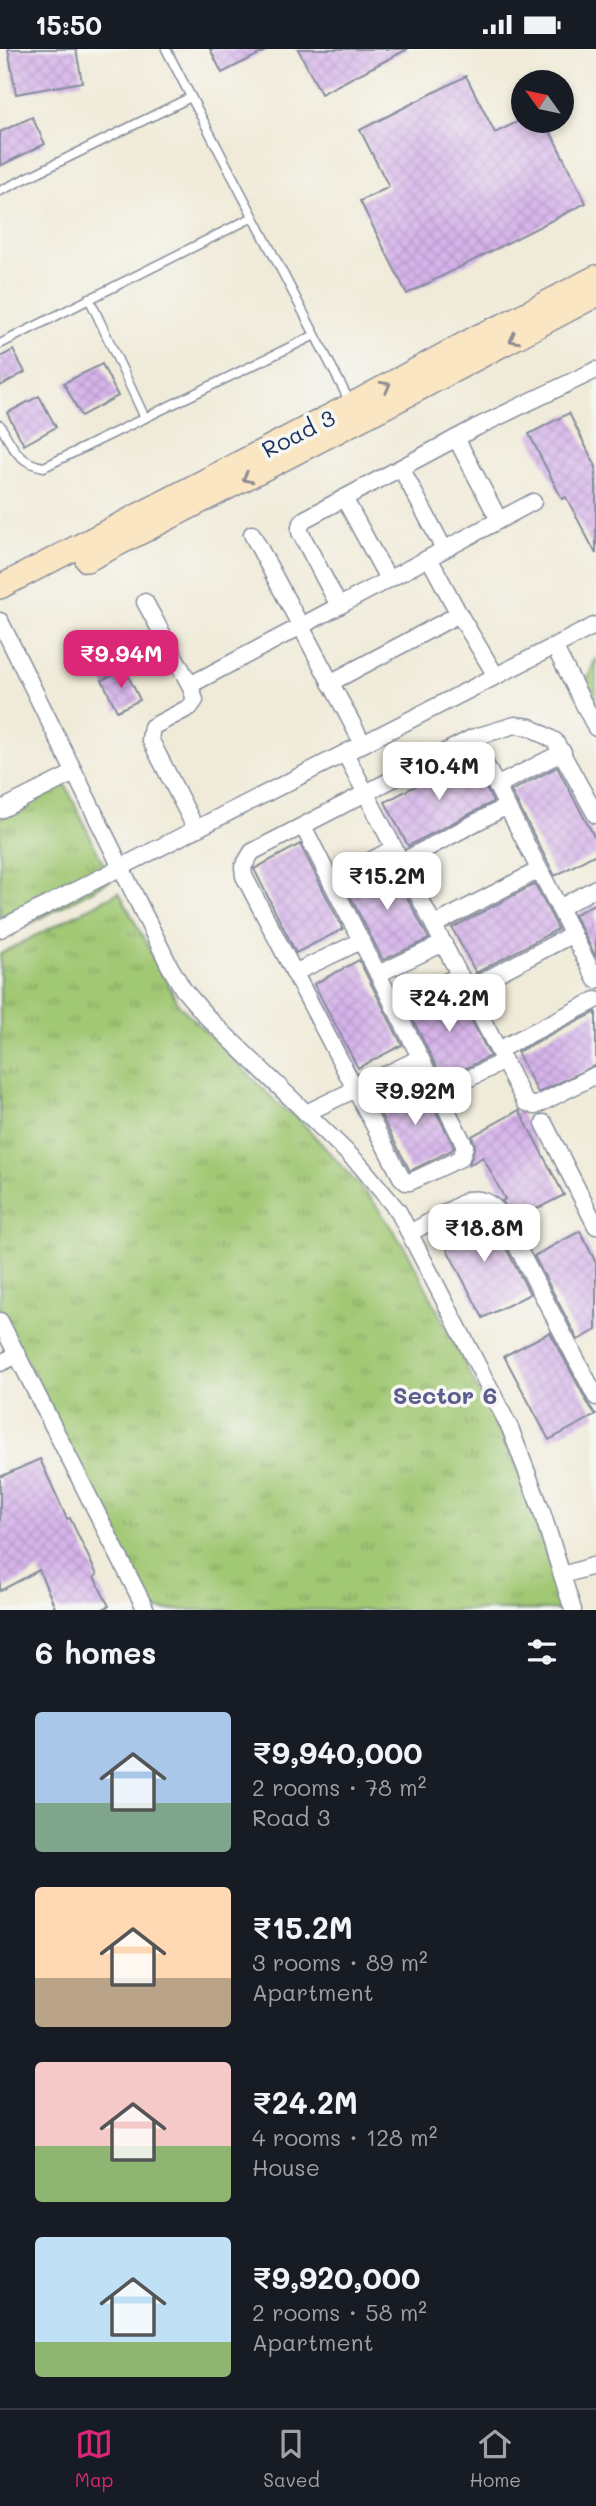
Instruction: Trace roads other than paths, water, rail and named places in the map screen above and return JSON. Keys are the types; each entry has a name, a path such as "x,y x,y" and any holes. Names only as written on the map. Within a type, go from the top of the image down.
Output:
{"street":[{"name":"Road 3","path":"0,604 356,412 481,335 596,277"},
{"name":"Road 3","path":"0,587 596,295"},
{"path":"339,605 300,532 300,526 305,519 456,438 596,370"},
{"path":"456,438 499,520"},
{"path":"401,468 444,549"},
{"path":"344,498 388,579"},
{"path":"190,685 533,502"},
{"path":"252,534 363,744"},
{"path":"429,558 496,676"},
{"path":"145,602 190,685 195,700 190,707 152,727 149,733 196,829"},
{"path":"330,683 459,614"},
{"path":"0,621 183,989 207,1017 377,1184 398,1210 510,1428 530,1477 573,1610"},
{"path":"0,929 596,625"},
{"path":"554,646 596,728"},
{"path":"303,826 465,1146 461,1158 410,1182 401,1177 244,876 243,867 252,852 472,738 515,725 530,727 555,741 564,752 596,815"},
{"path":"472,738 596,980"},
{"path":"496,786 564,752"},
{"path":"345,753 525,1102 535,1106 596,1075"},
{"path":"0,810 74,773"},
{"path":"331,883 507,806"},
{"path":"434,925 539,870"},
{"path":"559,908 596,888"},
{"path":"394,1007 464,982 573,934"},
{"path":"294,974 361,941"},
{"path":"378,974 444,943"},
{"path":"438,1094 596,1000"},
{"path":"306,1113 420,1058"},
{"path":"544,1123 596,1226"},
{"path":"410,1233 468,1200 478,1198 489,1202 499,1212 596,1397"},
{"path":"0,1321 146,1610"},
{"path":"0,1363 18,1355"},
{"path":"563,1575 596,1565"}],"lane":[{"path":"166,49 356,412"},
{"path":"0,191 191,97"},
{"path":"0,344 253,218"},
{"path":"89,298 145,418"},
{"path":"0,425 18,457 26,463 44,467 315,335"}],"district":[{"name":"Sector 6","path":"445,1394"}]}
